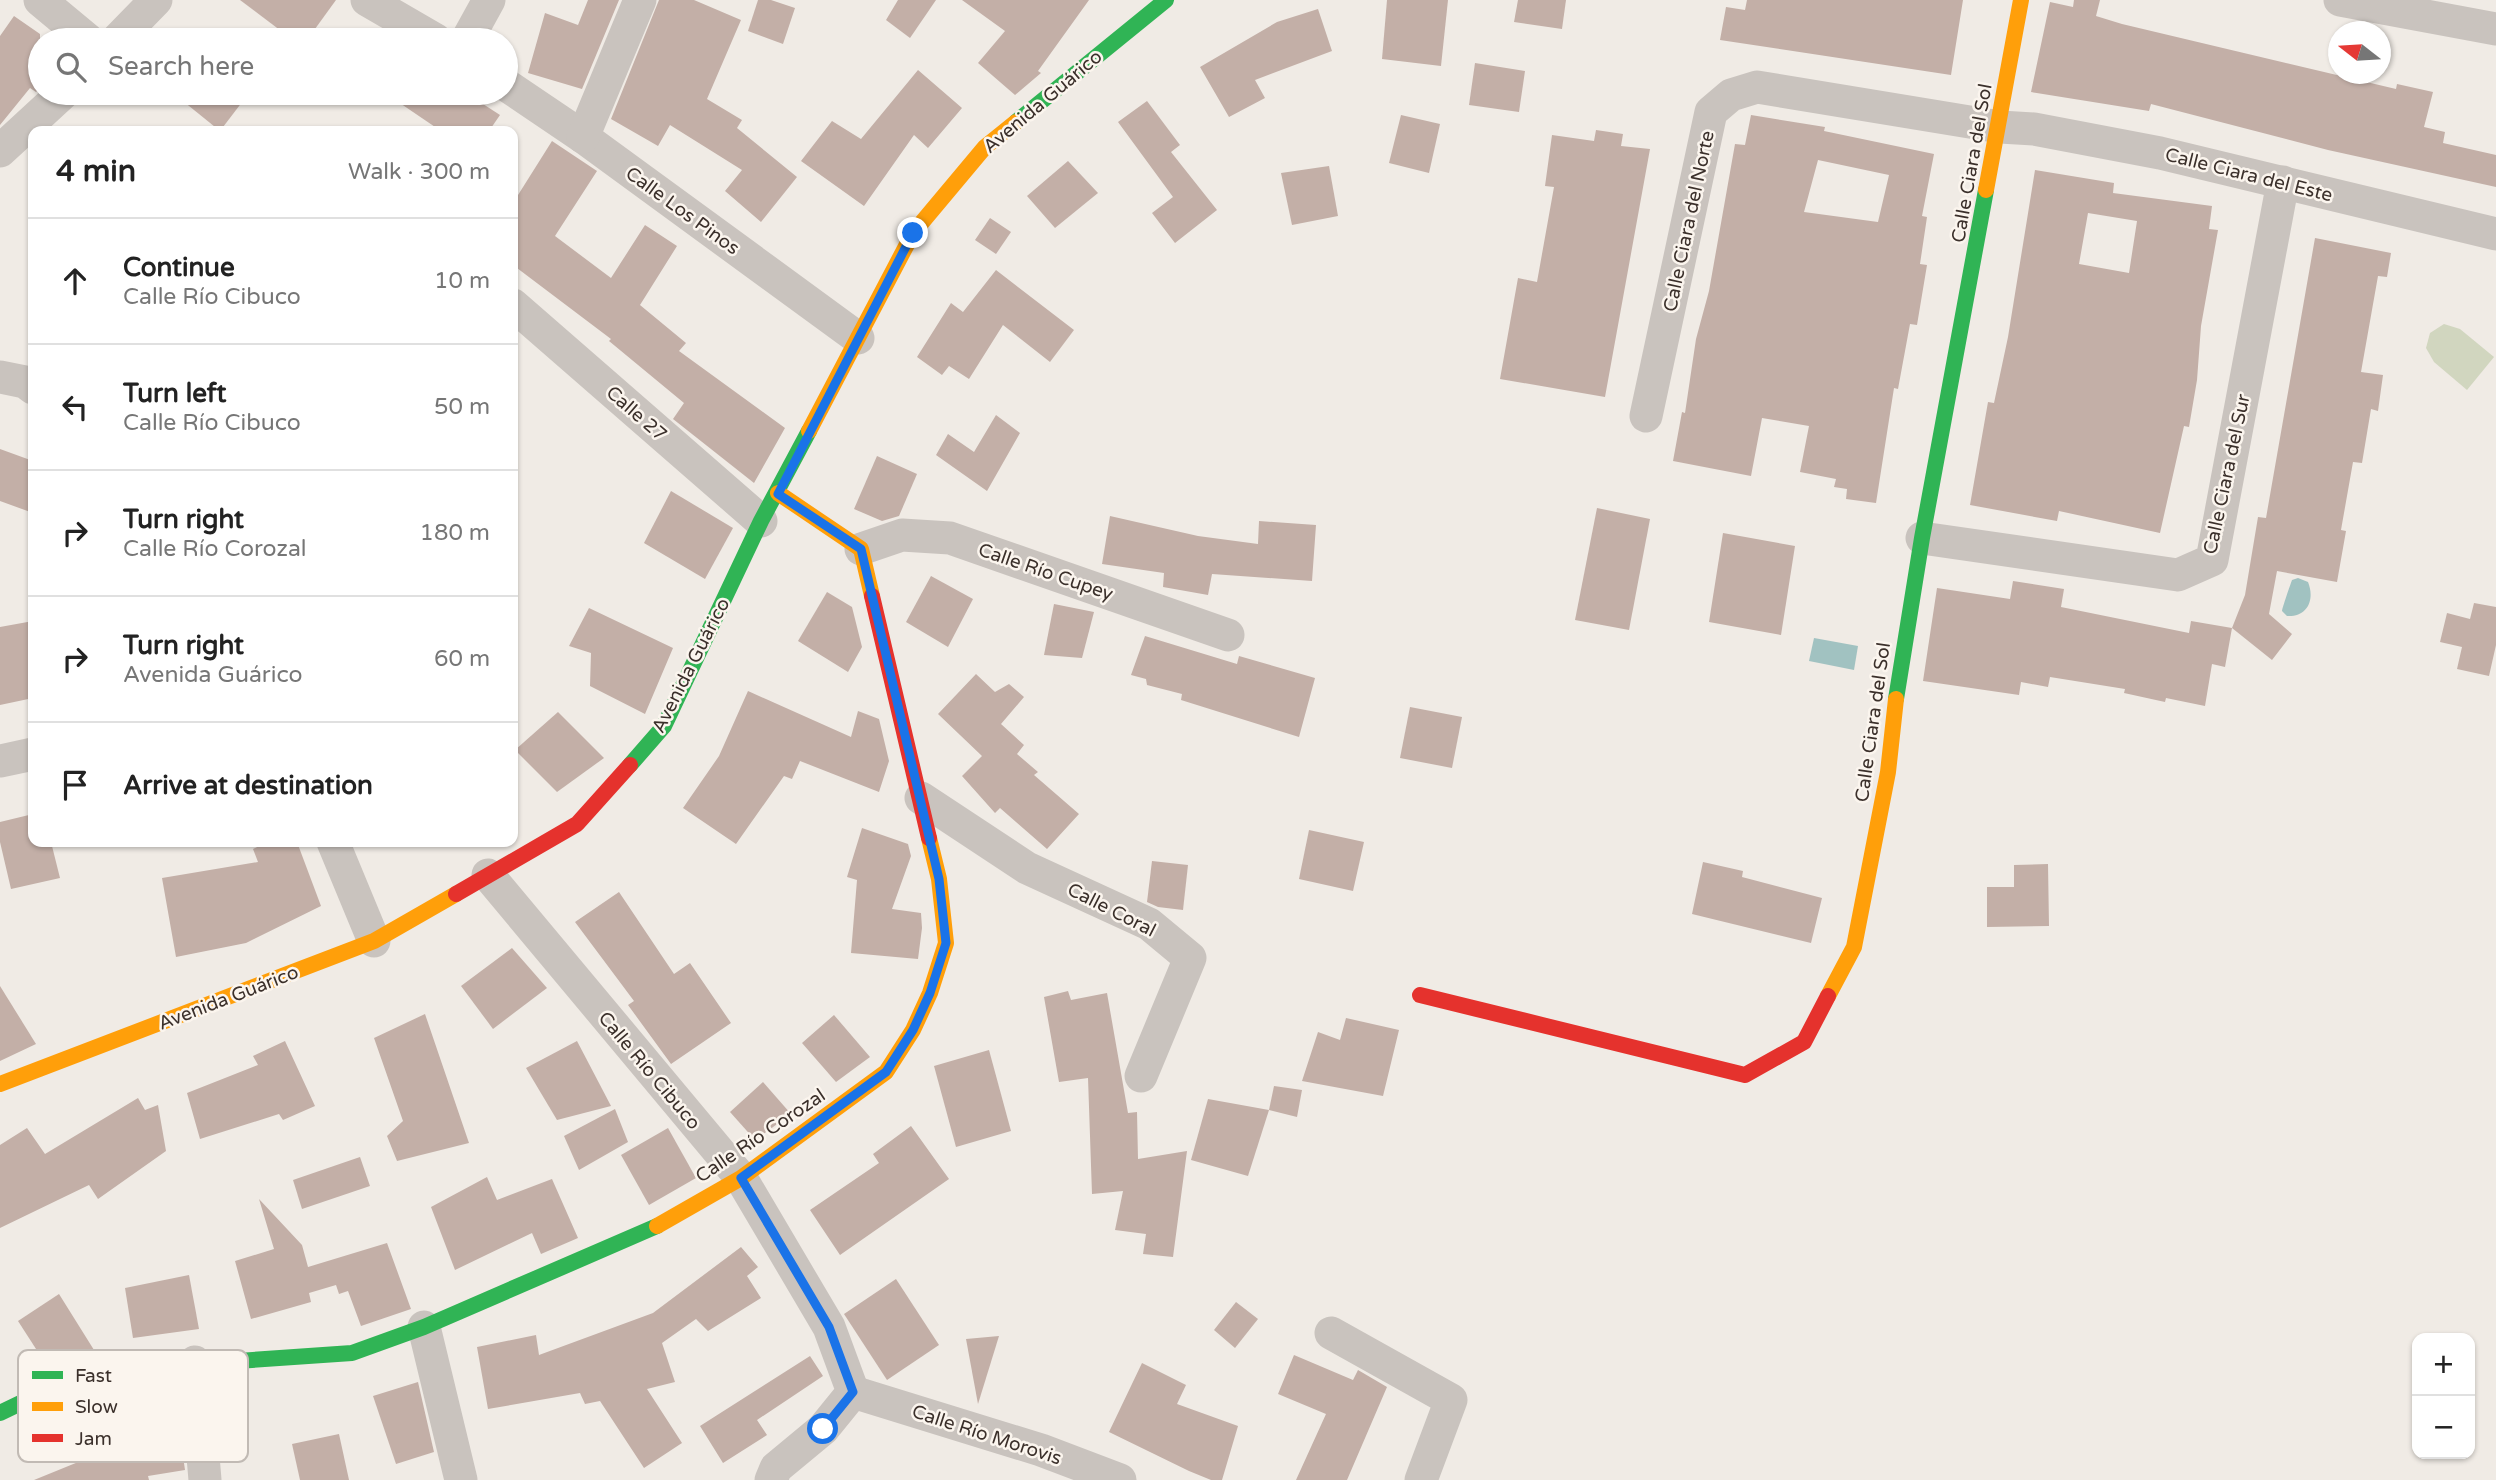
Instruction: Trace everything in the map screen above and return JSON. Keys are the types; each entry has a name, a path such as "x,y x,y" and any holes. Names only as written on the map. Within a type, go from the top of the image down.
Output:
{"street":[{"path":"40,0 74,28"},
{"path":"129,28 156,0"},
{"path":"367,0 415,28"},
{"path":"474,28 489,0"},
{"path":"583,137 640,0"},
{"name":"Avenida Guárico","path":"0,1084 374,941 578,824 664,726 770,507 913,233 985,147 1166,0"},
{"name":"Calle Ciara del Sol","path":"1420,995 1745,1075 1804,1042 1854,947 1888,772 1899,676 1922,538 2000,127 2021,0"},
{"path":"2340,0 2490,19"},
{"name":"Calle Ciara del Norte","path":"1646,416 1711,112 1731,95 1757,88 2000,127"},
{"name":"Calle Los Pinos","path":"518,93 583,137 858,338"},
{"path":"0,151 50,105"},
{"name":"Calle Ciara del Este","path":"2000,127 2034,129 2160,153 2496,234"},
{"name":"Calle Ciara del Sur","path":"1922,538 2178,575 2212,560 2283,182"},
{"name":"Calle 27","path":"518,309 770,507"},
{"path":"0,377 28,384"},
{"path":"770,507 861,549"},
{"name":"Calle Río Cupey","path":"861,549 902,535 950,538 1228,635"},
{"name":"Calle Río Corozal","path":"248,1359 352,1353 424,1327 643,1234 741,1178 886,1072 913,1030 930,993 946,943 939,879 861,549"},
{"path":"0,761 28,755"},
{"name":"Calle Coral","path":"921,798 1027,867 1149,924 1190,958 1141,1076"},
{"path":"335,847 374,941"},
{"name":"Calle Río Cibuco","path":"488,875 741,1178 829,1327 853,1392"},
{"path":"424,1327 461,1480"},
{"path":"1331,1333 1451,1400 1421,1480"},
{"path":"771,1480 776,1468 823,1429 853,1392"},
{"name":"Calle Río Morovis","path":"853,1392 1041,1450 1120,1480"},
{"name":"Calle Río Corozal","path":"0,1413 18,1404"},
{"path":"203,1462 205,1480"}],"green space":[{"path":"2444,324 2460,329 2494,357 2467,390 2434,362 2426,348 2430,333"}],"water":[{"path":"2298,578 2308,582 2310,600 2300,614 2287,616 2282,611 2283,605 2292,580"},
{"path":"1814,638 1858,646 1854,670 1809,661"}],"building":[{"path":"240,0 336,0 316,28 277,28"},
{"path":"588,0 619,0 582,89 528,73 545,13 578,25"},
{"path":"659,0 694,0 741,20 707,99 742,120 737,128 797,177 761,222 725,191 742,170 670,125 658,146 611,119"},
{"path":"758,0 771,0 795,8 783,44 748,31"},
{"path":"898,0 936,0 910,38 886,20"},
{"path":"962,0 1089,0 1038,71 1041,73 1015,95 978,63 1005,31"},
{"path":"1387,0 1448,0 1441,66 1382,59"},
{"path":"1518,0 1566,0 1562,29 1514,22"},
{"path":"1747,0 1963,0 1951,75 1720,40 1726,7 1745,10"},
{"path":"2074,0 2100,0 2096,16 2328,73 2328,84 2375,84 2396,89 2397,84 2433,92 2424,127 2445,132 2443,143 2496,155 2496,187 2328,150 2151,104 2149,111 2031,92 2050,2 2073,7"},
{"path":"1318,9 1332,51 1255,80 1265,98 1229,117 1200,67 1277,22"},
{"path":"14,16 31,28 28,28 28,90 0,125 0,36"},
{"path":"1475,63 1525,71 1519,112 1469,105"},
{"path":"918,70 962,108 928,148 914,135 864,206 801,161 832,121 861,139"},
{"path":"1147,101 1180,145 1171,152 1217,210 1175,243 1152,213 1173,197 1118,122"},
{"path":"188,105 240,105 224,126 214,126"},
{"path":"403,105 485,105 500,115 492,126 434,126"},
{"path":"1401,115 1440,124 1429,173 1389,163"},
{"path":"1751,115 1825,127 1824,131 1934,154 1922,216 1927,217 1920,264 1927,265 1917,325 1910,324 1898,389 1894,388 1876,503 1846,499 1847,489 1834,487 1836,479 1800,472 1809,426 1762,418 1751,476 1673,461 1682,412 1685,413 1696,339 1709,291 1735,144 1745,145","holes":["1818,160 1889,175 1878,222 1804,212"]},
{"path":"1596,130 1623,134 1621,146 1650,149 1605,397 1500,379 1518,278 1537,282 1554,187 1545,186 1552,135 1594,141"},
{"path":"552,141 597,171 555,236 611,278 645,225 677,246 640,305 686,343 679,351 785,428 754,483 673,419 684,403 609,341 611,339 518,269 518,195"},
{"path":"1068,161 1098,193 1055,228 1027,196"},
{"path":"1329,166 1338,216 1292,225 1281,173"},
{"path":"2035,170 2114,183 2113,193 2212,206 2209,229 2218,230 2201,326 2197,380 2189,427 2184,426 2160,533 2059,511 2057,521 1970,505 1988,402 1994,403 2008,337","holes":["2088,213 2137,221 2129,273 2079,264"]},
{"path":"990,218 1011,232 996,254 975,240"},
{"path":"2315,238 2391,253 2387,277 2378,276 2361,372 2383,375 2378,411 2371,409 2362,463 2353,462 2341,530 2346,531 2337,582 2277,571 2269,614 2292,634 2272,660 2232,628 2245,595 2258,517 2266,518"},
{"path":"996,270 1074,330 1050,362 1003,325 969,379 949,366 942,375 917,357 951,303 963,312"},
{"path":"996,415 1020,433 987,491 936,455 948,434 974,452"},
{"path":"0,449 28,459 28,511 0,501"},
{"path":"877,456 917,474 899,516 882,521 854,509"},
{"path":"671,491 733,528 705,579 644,543"},
{"path":"1597,508 1650,519 1629,630 1575,620"},
{"path":"1110,516 1198,536 1258,544 1259,521 1316,525 1312,581 1212,574 1208,595 1163,587 1164,573 1102,564"},
{"path":"1723,533 1795,546 1781,635 1709,622"},
{"path":"931,576 973,599 948,647 906,622"},
{"path":"2013,581 2064,589 2061,607 2189,633 2191,621 2232,628 2225,667 2212,664 2205,706 2166,698 2165,702 2124,693 2125,689 2050,677 2048,687 2021,682 2019,695 1923,681 1937,588 2010,599"},
{"path":"827,592 852,607 862,647 848,672 798,641"},
{"path":"2474,603 2496,607 2496,645 2489,676 2457,669 2462,647 2440,642 2447,613 2470,619"},
{"path":"1054,604 1094,612 1082,658 1044,655"},
{"path":"589,608 673,648 645,714 590,686 591,653 569,646"},
{"path":"28,622 28,699 0,705 0,627"},
{"path":"1145,636 1237,664 1239,656 1315,678 1299,737 1181,700 1182,694 1147,685 1146,679 1131,675"},
{"path":"976,674 995,692 1009,684 1024,697 1001,724 1024,745 1017,754 1038,772 1034,775 1079,814 1047,849 1000,808 995,813 962,776 982,756 938,714"},
{"path":"748,691 851,737 858,711 879,719 889,761 879,792 800,761 792,779 784,776 736,844 683,808 719,756"},
{"path":"1410,707 1462,717 1452,768 1400,758"},
{"path":"558,712 604,758 557,792 518,753 518,747"},
{"path":"28,815 28,847 52,847 60,878 11,889 0,842 0,822"},
{"path":"862,828 908,844 911,856 892,909 921,913 918,959 851,953 857,880 847,877"},
{"path":"1309,830 1364,842 1353,891 1299,879"},
{"path":"299,847 321,906 246,943 176,957 162,878 258,862 253,849"},
{"path":"1152,861 1188,865 1183,910 1158,907 1147,902"},
{"path":"1703,862 1743,871 1742,877 1822,898 1811,943 1692,914"},
{"path":"2048,864 2049,926 1987,927 1987,887 2014,887 2014,865"},
{"path":"619,892 674,974 690,963 731,1023 671,1064 628,1005 634,1001 575,922"},
{"path":"512,948 547,988 493,1029 461,986"},
{"path":"0,986 36,1044 0,1061"},
{"path":"1068,991 1071,1000 1107,993 1128,1113 1137,1112 1138,1159 1187,1151 1173,1257 1143,1254 1146,1234 1115,1230 1123,1191 1092,1194 1088,1078 1059,1082 1044,997"},
{"path":"425,1014 469,1143 397,1161 387,1136 403,1121 374,1038"},
{"path":"834,1015 870,1057 836,1082 802,1043"},
{"path":"1346,1018 1399,1030 1383,1096 1302,1081 1318,1032 1340,1040"},
{"path":"285,1041 315,1106 283,1120 279,1114 200,1139 187,1093 258,1065 253,1056"},
{"path":"577,1041 611,1106 557,1120 526,1068"},
{"path":"989,1050 1011,1131 956,1147 934,1066"},
{"path":"763,1082 791,1114 755,1140 730,1112"},
{"path":"1274,1086 1302,1090 1297,1117 1269,1110"},
{"path":"138,1098 145,1110 158,1105 166,1151 98,1199 89,1185 0,1228 0,1145 27,1128 45,1154"},
{"path":"1208,1099 1269,1110 1248,1176 1191,1160"},
{"path":"615,1109 628,1142 579,1170 564,1136"},
{"path":"911,1126 949,1179 840,1255 810,1210 879,1163 873,1154"},
{"path":"668,1128 696,1178 649,1205 621,1155"},
{"path":"360,1157 370,1186 302,1209 293,1180"},
{"path":"487,1177 497,1200 552,1179 578,1238 541,1254 532,1233 455,1270 431,1207"},
{"path":"259,1199 302,1245 308,1267 387,1243 411,1309 361,1326 348,1291 339,1294 336,1285 309,1293 311,1302 251,1319 235,1261 274,1249"},
{"path":"741,1247 758,1267 747,1276 761,1298 708,1331 696,1319 662,1343 675,1382 647,1389 682,1443 644,1468 600,1401 585,1404 580,1393 488,1409 477,1347 536,1335 539,1355 653,1313"},
{"path":"189,1275 199,1329 133,1338 125,1288"},
{"path":"896,1279 939,1345 887,1380 844,1314"},
{"path":"59,1294 94,1350 37,1350 18,1321"},
{"path":"1236,1302 1258,1319 1235,1348 1214,1330"},
{"path":"999,1336 978,1404 966,1339"},
{"path":"1294,1355 1353,1380 1358,1370 1387,1387 1347,1480 1296,1480 1326,1414 1278,1394"},
{"path":"810,1356 823,1376 757,1420 767,1435 723,1463 700,1426"},
{"path":"1142,1363 1186,1385 1177,1404 1238,1426 1222,1480 1211,1480 1189,1471 1109,1432"},
{"path":"418,1382 434,1452 396,1464 373,1396"},
{"path":"339,1434 349,1480 300,1480 292,1444"},
{"path":"78,1462 184,1462 185,1470 148,1476 149,1480 34,1480"}],"traffic: fast":[{"path":"1016,122 1166,0"},
{"path":"1896,699 1922,538 1986,190"},
{"path":"630,765 664,726 761,521 809,431"},
{"path":"248,1360 352,1353 424,1327 657,1226"},
{"path":"0,1413 18,1404"}],"traffic: slow":[{"path":"1986,190 2021,0"},
{"path":"809,431 913,233 985,147 1016,122"},
{"path":"778,493 861,549 872,596"},
{"path":"1828,996 1854,947 1888,772 1896,699"},
{"path":"657,1226 741,1178 886,1072 913,1030 930,993 946,943 939,879 929,838"},
{"path":"0,1084 374,941 456,894"}],"traffic: jam":[{"path":"872,596 929,838"},
{"path":"456,894 577,824 630,765"},
{"path":"1420,995 1745,1075 1804,1042 1828,996"}],"route":[{"path":"823,1429 853,1392 829,1327 741,1178 886,1072 913,1030 930,993 946,943 939,879 861,549 778,494 913,233"}]}
